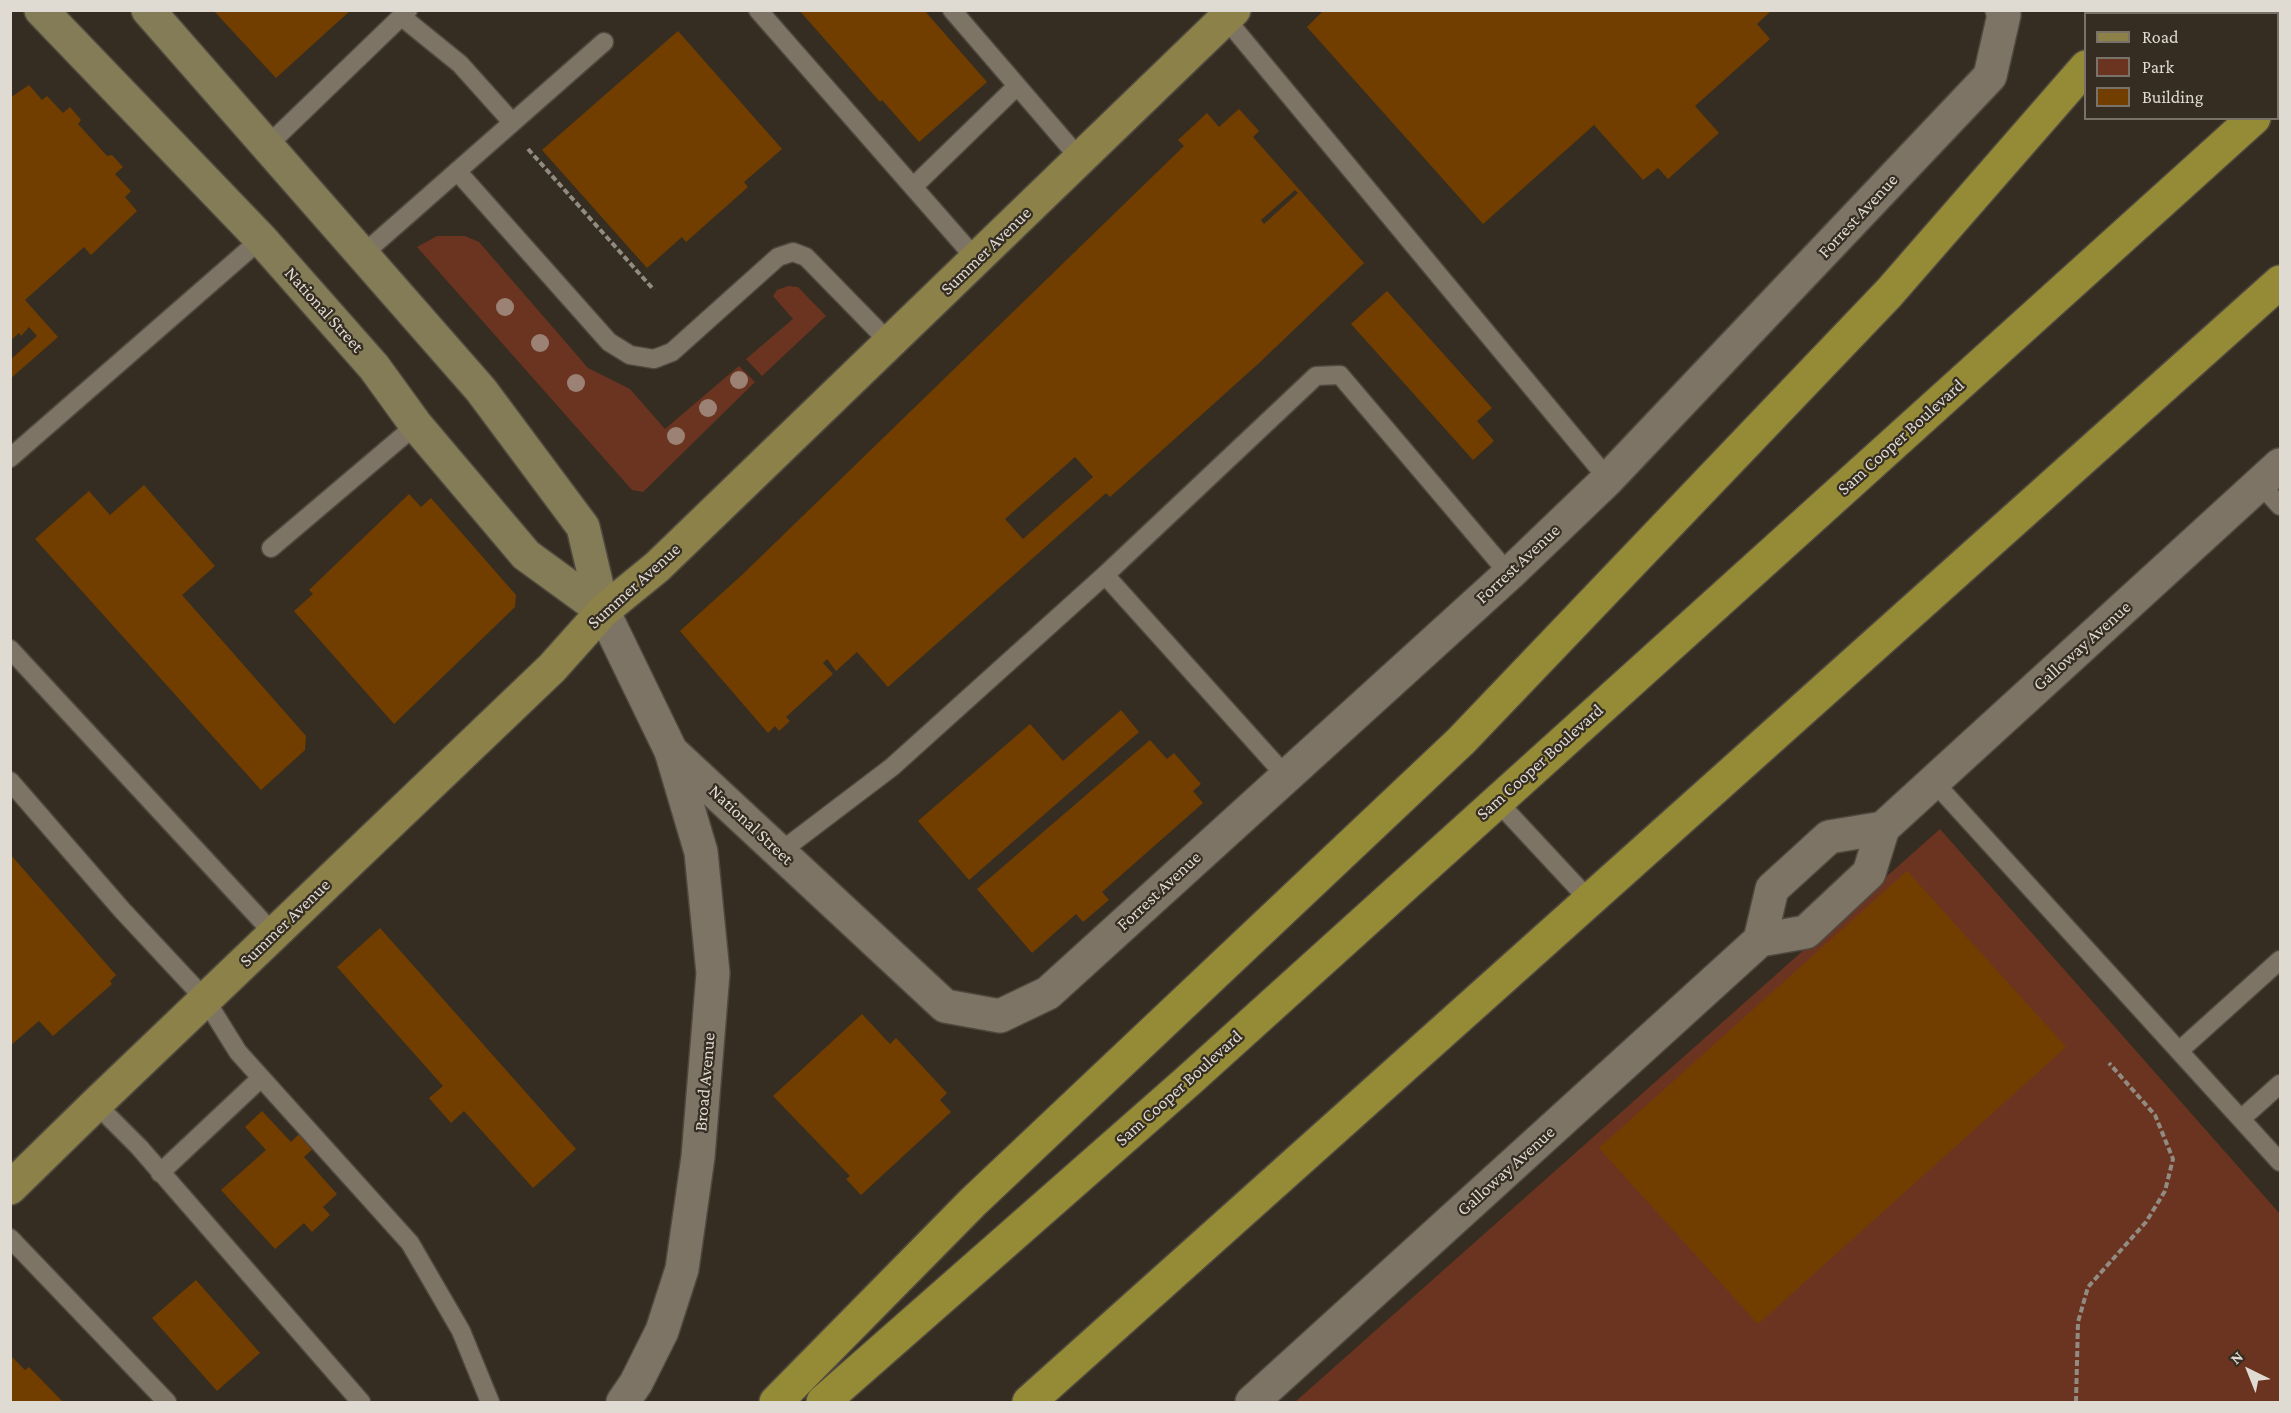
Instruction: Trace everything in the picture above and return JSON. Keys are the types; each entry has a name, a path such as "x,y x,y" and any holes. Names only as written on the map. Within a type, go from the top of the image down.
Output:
{"highway":[{"path":"776,1402 973,1202 1461,741 1889,293 2084,68"},
{"name":"Sam Cooper Boulevard","path":"823,1402 1188,1081 2252,120"},
{"path":"1029,1402 1591,902 2280,282"}],"main road":[{"name":"National Street","path":"41,10 261,239 374,367 416,425 526,555 603,611"},
{"name":"National Street","path":"148,10 481,390 583,527 603,611"},
{"name":"Summer Avenue","path":"10,1188 552,668 603,611 657,567 891,344 1230,14"}],"street":[{"name":"Forrest Avenue","path":"945,1006 1000,1016 1048,993 1285,775 1509,574 1608,479 1990,76 2004,15 2002,10"},
{"name":"Galloway Avenue","path":"1883,828 2274,485"},
{"name":"National Street","path":"603,611 671,751 945,1006"},
{"name":"Broad Avenue","path":"623,1402 636,1383 662,1331 682,1269 698,1157 713,973 701,852 671,751"},
{"path":"1883,828 1869,873 1806,932 1760,940 1772,889 1829,837 1883,828"},
{"name":"Galloway Avenue","path":"1252,1402 1760,940"}],"lane":[{"path":"758,10 977,260"},
{"path":"951,10 1081,160"},
{"path":"266,147 405,14 460,64 512,122"},
{"path":"1230,14 1608,479"},
{"path":"362,255 603,42"},
{"path":"913,187 1017,86"},
{"path":"457,171 609,342 630,355 654,359 672,352 778,257 793,252 806,257 891,344"},
{"path":"10,458 261,239"},
{"path":"780,852 892,767 1105,575 1316,376 1341,375 1509,574"},
{"path":"271,548 416,425"},
{"path":"1105,575 1285,775"},
{"path":"10,649 273,934"},
{"path":"10,781 122,910 205,999 230,1043 410,1243 461,1331 490,1402"},
{"path":"1934,782 2280,1162"},
{"path":"1497,801 1591,902"},
{"path":"2179,1051 2280,960"},
{"path":"160,1173 261,1078"},
{"path":"2241,1119 2280,1084"},
{"path":"96,1104 160,1173 361,1402"},
{"path":"10,1238 167,1402"}],"path":[{"path":"528,149 654,290"},
{"path":"2076,1402 2078,1322 2088,1287 2146,1222 2165,1191 2173,1159 2155,1115 2109,1063"}],"green space":[{"path":"437,236 465,236 479,242 588,368 630,389 665,429 739,366 755,382 643,492 632,490 417,247"},
{"path":"788,286 798,287 826,316 762,376 746,359 793,319 773,296 777,290"},
{"path":"1940,829 2280,1214 2280,1402 1295,1402"}],"building":[{"path":"213,10 351,10 276,78"},
{"path":"799,10 924,10 987,82 919,142 882,100 880,102"},
{"path":"1324,10 1772,10 1757,24 1770,39 1695,106 1719,133 1668,179 1658,168 1643,180 1594,125 1483,224 1307,27"},
{"path":"678,31 782,149 744,182 748,187 686,242 682,237 647,268 542,150"},
{"path":"29,85 42,100 47,96 63,113 70,107 81,120 78,124 107,156 112,155 123,167 115,174 131,191 125,197 137,211 91,255 84,247 25,300 58,337 10,379 10,360 37,336 29,327 21,336 19,333 10,341 10,98"},
{"path":"1239,109 1259,131 1253,137 1364,263 1258,364 1110,497 1106,493 888,687 857,652 836,671 827,659 823,663 833,674 786,717 790,721 779,731 775,726 768,733 680,631 743,574 1184,146 1178,140 1207,113 1219,127","holes":["1295,190 1298,193 1264,224 1261,220","1075,457 1093,477 1023,539 1005,519"]},
{"path":"1387,291 1492,408 1477,421 1494,441 1473,460 1351,324"},
{"path":"144,485 215,566 182,595 306,736 305,750 261,790 35,539 89,491 110,515"},
{"path":"409,494 421,507 431,498 516,595 515,607 394,724 294,611 313,594 309,590"},
{"path":"1121,710 1139,732 969,880 918,821 1030,724 1063,761"},
{"path":"1150,740 1167,759 1174,753 1201,784 1193,791 1203,803 1102,892 1109,900 1083,922 1076,914 1032,953 977,889"},
{"path":"10,854 116,975 110,981 112,984 53,1036 39,1021 10,1046"},
{"path":"1907,871 2066,1047 1758,1324 1599,1148"},
{"path":"380,928 576,1149 533,1188 464,1111 451,1123 429,1098 443,1086 337,967"},
{"path":"862,1014 890,1044 896,1038 947,1093 940,1100 951,1112 861,1195 846,1179 850,1176 773,1096"},
{"path":"262,1111 291,1142 301,1132 315,1147 304,1157 337,1194 323,1207 330,1215 312,1232 304,1223 275,1249 221,1190 266,1150 245,1127"},
{"path":"196,1280 260,1353 217,1391 152,1318"},
{"path":"10,1355 25,1370 29,1367 63,1402 10,1402"}]}
